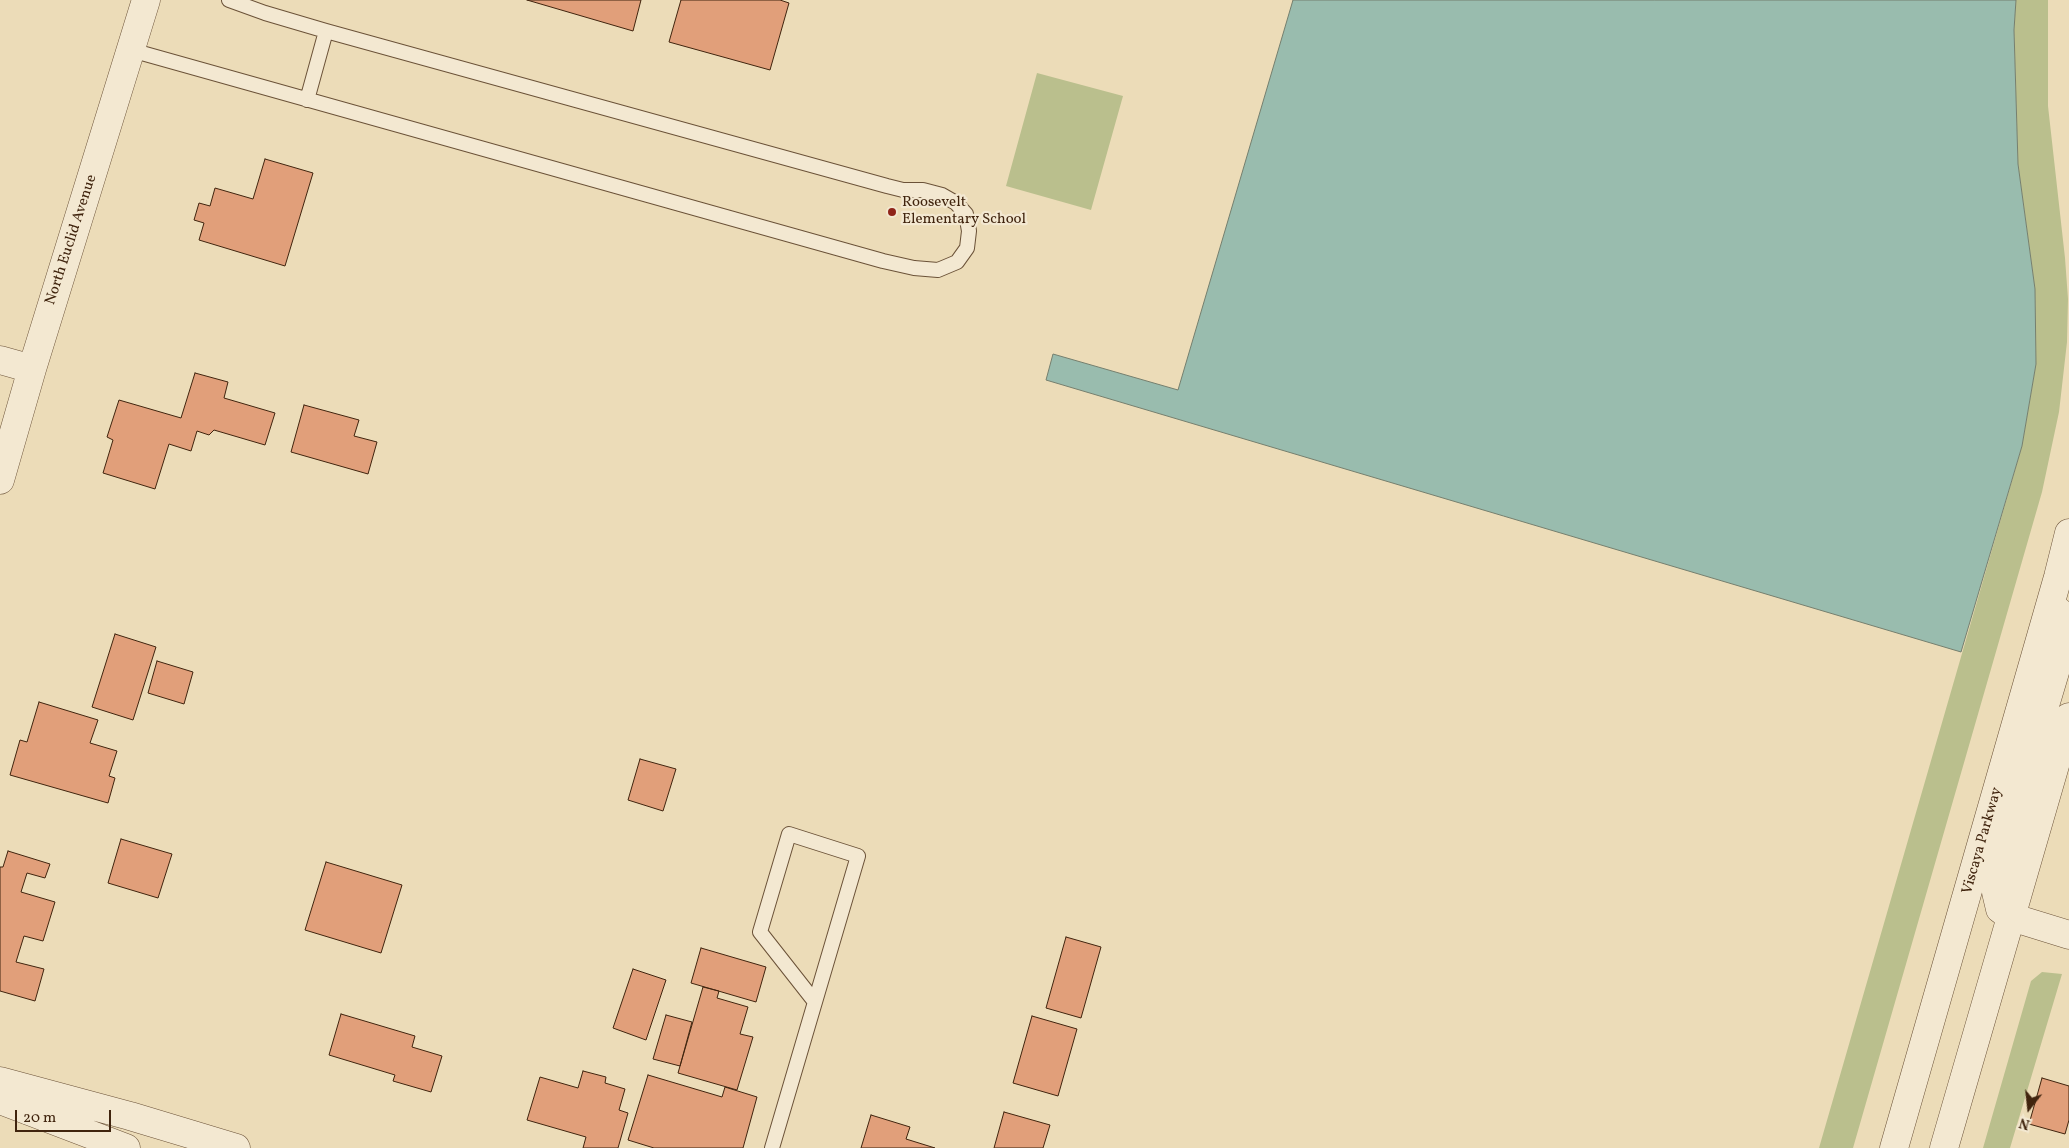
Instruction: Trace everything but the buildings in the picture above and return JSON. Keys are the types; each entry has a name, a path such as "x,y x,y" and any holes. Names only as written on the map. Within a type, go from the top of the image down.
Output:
{"street":[{"name":"North Euclid Avenue","path":"0,480 146,0"},
{"path":"0,360 32,370"},
{"name":"Viscaya Parkway","path":"1894,1148 2069,533"},
{"path":"2058,577 2058,662 1996,869 1996,892 2000,909 2011,917 2069,935"},
{"path":"1944,1148 2069,716"},
{"path":"0,1081 130,1116 236,1148"},
{"path":"0,1100 126,1148"}],"lane":[{"path":"131,50 883,261 914,268 938,270 957,262 967,248 969,231 966,214 956,203 942,195 923,190 904,190 877,183 326,31 265,13 230,0"},
{"path":"307,100 326,31"},
{"path":"772,1148 816,1002 858,856 789,834 760,932 816,1002"}],"green space":[{"path":"2016,0 2048,0 2048,106 2068,299 2067,342 2059,412 2042,492 1853,1148 1819,1148 2022,446 2036,364 2035,289 2018,164 2014,30"},
{"path":"1037,73 1123,96 1091,210 1006,186"},
{"path":"2042,972 2062,974 2010,1148 1983,1148 2031,981"}],"shaded area":[{"path":"1293,0 2016,0 2014,30 2018,164 2035,289 2036,364 2022,446 1961,652 1046,380 1053,354 1178,390"}],"place":[{"name":"Roosevelt Elementary School","path":"892,212"}]}
